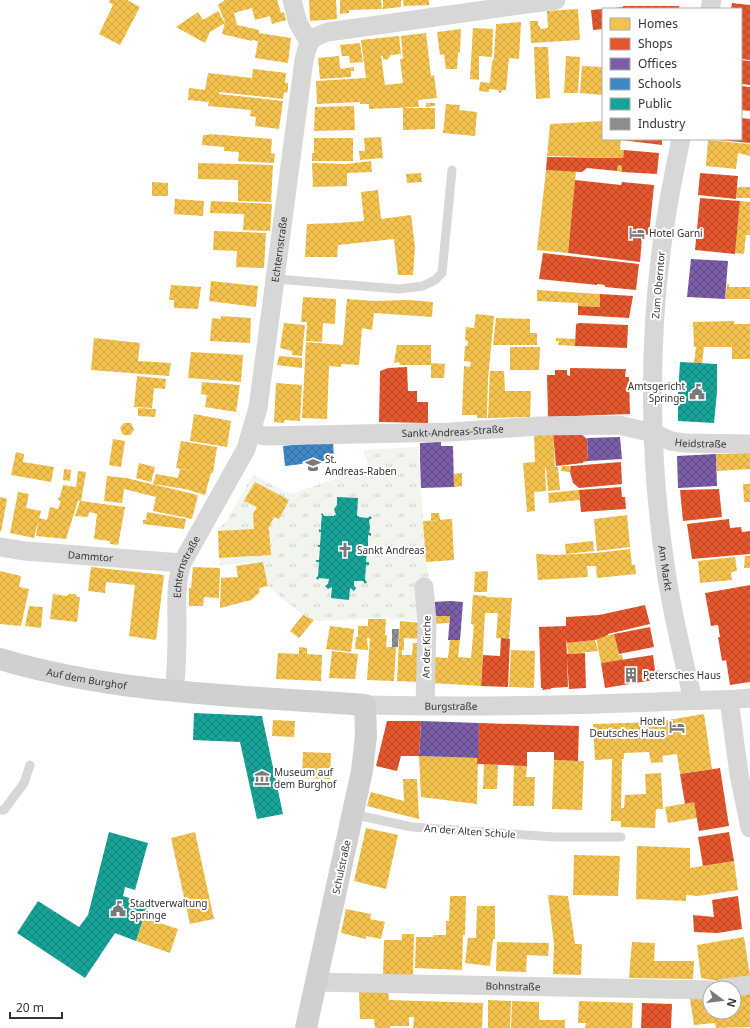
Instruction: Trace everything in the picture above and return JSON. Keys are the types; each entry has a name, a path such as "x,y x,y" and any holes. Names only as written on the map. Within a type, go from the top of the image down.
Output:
{"street":[{"path":"292,0 298,23 309,42 318,35 328,32 556,0"},
{"name":"Echternstraße","path":"174,691 177,645 176,588 178,575 182,563 246,449 258,408 304,60 309,42"},
{"name":"Zum Oberntor","path":"654,433 653,344 660,260 672,182 681,140"},
{"name":"Sankt-Andreas-Straße","path":"252,432 265,436 405,434 539,426 619,425 654,433"},
{"name":"Heidstraße","path":"654,433 670,441 685,443 750,444"},
{"name":"Am Markt","path":"654,433 658,504 666,570 677,636 693,700"},
{"name":"Dammtor","path":"0,547 32,552 182,563"},
{"name":"An der Kirche","path":"424,587 428,622 424,706"},
{"name":"Auf dem Burghof","path":"0,659 78,678 174,691"},
{"name":"Burgstraße","path":"174,691 365,705 424,706 587,705 750,698"},
{"path":"729,700 739,774 750,828"},
{"name":"Schulstraße","path":"306,1028 364,752 366,736 365,705"},
{"name":"Bohnstraße","path":"316,982 702,990"}],"lane":[{"path":"276,279 399,289 423,286 434,280 442,273 452,170"},
{"path":"0,810 4,810 24,782 30,765"},
{"name":"An der Alten Schule","path":"352,814 412,827 555,836 621,838"}],"green space":[{"path":"418,447 426,562 432,589 422,622 385,618 319,621 301,614 269,587 263,562 220,565 218,529 226,522 253,475 290,494 369,468 363,450"}],"building: Homes":[{"path":"110,0 127,0 140,7 120,45 99,34 113,5 109,2"},
{"path":"225,0 277,0 281,13 284,12 286,20 272,24 270,16 255,20 252,8 234,13 237,25 259,30 259,33 291,38 288,63 255,58 258,41 222,34 225,22 218,5"},
{"path":"309,0 336,0 337,19 310,21"},
{"path":"340,0 381,0 382,9 349,10 349,13 340,14"},
{"path":"383,0 401,0 401,7 383,9"},
{"path":"403,0 429,0 429,5 404,6"},
{"path":"578,9 580,40 531,43 530,21 538,21 538,26 540,26 540,29 548,28 547,11"},
{"path":"218,11 225,23 210,32 205,43 176,27 198,12 203,20"},
{"path":"521,22 519,59 509,58 506,90 502,90 501,93 498,92 499,90 489,89 489,92 479,91 480,82 490,83 492,62 494,58 496,24"},
{"path":"473,28 493,29 492,57 479,56 479,80 470,79"},
{"path":"461,29 460,52 458,53 457,69 446,69 444,54 440,55 437,32"},
{"path":"426,33 431,76 434,75 437,98 418,100 419,107 369,109 369,104 360,104 360,102 317,104 316,81 366,78 361,40 399,36 401,54 391,55 387,60 383,59 383,56 381,56 385,85 403,83 400,59 403,59 401,36"},
{"path":"360,43 363,62 350,63 349,56 342,56 340,45"},
{"path":"534,47 548,47 550,98 536,99"},
{"path":"339,56 340,69 354,67 354,71 351,71 351,77 320,79 318,58"},
{"path":"566,56 580,57 578,93 564,93"},
{"path":"582,66 602,67 602,95 580,93"},
{"path":"253,69 286,73 285,83 288,83 288,90 287,93 284,92 283,99 219,92 219,94 283,101 279,129 255,126 256,117 250,116 251,110 208,106 209,102 188,100 189,88 205,90 208,73 252,78"},
{"path":"426,103 435,103 435,106 426,107"},
{"path":"446,104 460,105 459,110 477,112 475,136 443,133"},
{"path":"354,106 355,130 314,131 315,107"},
{"path":"403,108 435,108 435,129 403,130"},
{"path":"602,121 602,140 621,140 620,150 624,150 623,158 547,156 550,124"},
{"path":"209,134 272,139 271,153 275,154 274,163 238,161 239,152 224,151 224,147 202,145 203,135"},
{"path":"381,137 383,158 360,160 359,151 365,151 364,138"},
{"path":"314,138 353,138 353,161 312,161 312,153 314,153"},
{"path":"708,140 750,144 750,156 738,153 736,169 706,166"},
{"path":"371,161 372,172 347,173 347,186 313,187 312,163 346,164"},
{"path":"198,163 273,165 271,202 238,201 238,180 198,179"},
{"path":"618,165 622,166 622,172 617,171"},
{"path":"546,170 576,171 568,253 537,250"},
{"path":"421,173 422,182 407,183 406,174"},
{"path":"152,182 168,183 168,196 152,196"},
{"path":"750,187 750,198 736,198 737,188"},
{"path":"378,190 381,219 411,215 415,247 413,275 398,275 394,239 338,245 337,257 305,257 307,224 364,221 361,192"},
{"path":"175,199 204,201 203,216 174,214"},
{"path":"211,201 272,204 270,231 243,230 244,214 210,213"},
{"path":"740,201 750,202 750,235 746,235 744,254 735,253"},
{"path":"214,231 266,233 264,268 236,267 237,251 213,250"},
{"path":"211,281 258,286 256,307 209,301"},
{"path":"727,284 729,284 729,287 750,287 750,299 725,299"},
{"path":"171,285 201,287 198,309 174,308 174,300 169,300"},
{"path":"537,290 600,294 600,307 578,306 578,303 537,301"},
{"path":"303,297 336,299 335,324 323,323 322,342 306,341 307,322 301,322"},
{"path":"347,299 433,302 432,317 374,313 372,330 362,328 359,365 341,364 341,367 329,366 327,419 302,418 306,342 343,345"},
{"path":"476,314 494,316 488,379 487,418 477,418 477,415 462,415 464,366 470,367 471,362 464,361 465,346 467,346 468,341 465,340 466,327 474,328"},
{"path":"221,316 251,318 250,343 210,341 212,318 221,319"},
{"path":"496,318 530,319 530,333 537,333 537,345 493,345"},
{"path":"734,321 734,324 750,324 750,359 732,359 732,347 704,347 702,363 694,363 696,347 694,347 693,322"},
{"path":"284,323 305,325 302,356 292,355 292,351 280,348"},
{"path":"94,338 140,343 138,361 171,363 169,376 91,370"},
{"path":"556,338 576,339 575,346 558,345 559,341 556,341"},
{"path":"397,345 431,345 431,365 400,365 399,362 394,363"},
{"path":"510,347 540,347 539,370 510,370"},
{"path":"191,352 243,355 241,382 188,378"},
{"path":"279,356 302,358 302,368 277,365"},
{"path":"431,363 445,364 444,378 431,378"},
{"path":"490,371 504,371 505,391 531,391 530,417 488,418"},
{"path":"137,376 166,379 165,389 154,388 152,408 134,407"},
{"path":"202,382 240,385 236,412 205,407 207,395 201,394"},
{"path":"276,383 302,385 300,421 284,420 284,423 274,422"},
{"path":"138,408 156,409 155,417 138,416"},
{"path":"194,414 231,421 227,447 190,441"},
{"path":"124,423 131,423 134,430 130,435 123,435 120,428"},
{"path":"553,433 555,467 558,467 560,490 548,491 545,468 546,491 534,492 535,511 527,512 523,463 535,462 534,434"},
{"path":"113,439 125,441 121,467 109,465"},
{"path":"181,441 217,447 213,473 211,473 205,495 185,489 153,484 156,474 178,478 180,469 199,472 176,468"},
{"path":"16,452 24,454 23,462 54,467 51,482 11,475"},
{"path":"750,453 750,469 717,471 716,454"},
{"path":"139,463 155,467 151,482 136,478"},
{"path":"562,466 571,466 570,472 561,471"},
{"path":"64,469 71,470 70,481 63,480"},
{"path":"78,471 86,472 81,501 125,507 118,545 110,544 110,541 94,539 97,514 89,512 88,517 75,516 80,501 78,501 66,539 36,536 39,518 47,520 50,507 58,509 61,501 58,500 63,485 76,487"},
{"path":"462,473 462,486 454,487 454,474"},
{"path":"107,476 126,478 198,495 192,519 153,511 156,497 124,489 122,503 104,501"},
{"path":"255,482 289,500 279,519 274,517 268,529 271,555 219,558 218,531 254,529 253,514 257,507 244,501"},
{"path":"743,484 750,484 750,502 744,502"},
{"path":"579,490 580,500 549,503 548,493"},
{"path":"18,492 29,494 26,508 41,511 34,538 10,533"},
{"path":"0,497 7,499 1,532 0,531"},
{"path":"147,512 186,519 184,529 143,524 143,520 146,520"},
{"path":"431,513 439,513 440,520 431,520"},
{"path":"627,515 630,547 597,551 594,519"},
{"path":"452,519 454,560 426,562 423,521"},
{"path":"593,541 594,551 566,554 565,544"},
{"path":"630,549 632,565 635,565 636,574 597,578 596,566 587,566 588,577 538,580 536,554 554,555 595,553"},
{"path":"745,556 750,556 750,568 744,568"},
{"path":"735,557 737,571 731,572 732,580 700,583 698,561"},
{"path":"263,562 268,586 259,588 260,592 251,600 220,608 221,578 238,577 236,566"},
{"path":"91,567 164,575 156,640 129,636 135,585 106,582 105,593 88,591"},
{"path":"193,567 220,568 219,598 204,597 203,606 189,606 189,588 191,588"},
{"path":"0,571 21,576 19,587 29,589 21,626 0,624"},
{"path":"488,571 487,592 474,592 475,572"},
{"path":"53,594 67,596 69,594 75,594 77,597 80,597 77,622 50,619"},
{"path":"473,595 512,598 509,639 496,638 498,613 485,613 481,686 431,683 433,657 448,658 450,640 460,640 458,657 471,658 474,625 471,624"},
{"path":"29,606 43,607 41,628 25,626"},
{"path":"303,615 314,620 299,638 290,631"},
{"path":"432,616 450,616 449,623 432,624"},
{"path":"368,619 386,619 386,647 396,647 394,681 367,680 370,638 367,638 368,650 355,649 356,637 358,637 358,626 368,626"},
{"path":"400,621 422,623 422,639 404,638 404,650 402,650 402,655 412,655 413,643 422,643 420,682 397,681"},
{"path":"330,626 354,629 351,652 326,649"},
{"path":"614,634 619,655 622,655 623,660 601,663 596,638"},
{"path":"595,640 598,651 568,654 567,643"},
{"path":"299,647 307,648 307,654 322,655 321,681 276,679 278,653 299,654"},
{"path":"511,650 535,651 534,688 509,687"},
{"path":"332,651 358,654 355,679 329,678"},
{"path":"704,714 712,769 680,774 677,754 662,756 663,762 651,763 649,752 624,753 624,759 622,759 621,808 624,808 625,795 646,794 645,774 661,773 663,809 656,809 655,828 621,827 621,821 611,821 612,759 595,760 593,724 657,722"},
{"path":"273,720 295,721 294,737 272,736"},
{"path":"303,752 331,753 330,779 302,778"},
{"path":"419,756 478,758 477,804 421,797"},
{"path":"554,760 584,761 582,810 552,809"},
{"path":"484,764 498,765 497,789 483,789"},
{"path":"514,765 527,766 526,777 535,777 534,806 513,806"},
{"path":"403,779 417,779 419,819 367,806 371,792 404,801"},
{"path":"694,802 697,818 668,823 665,807"},
{"path":"366,828 398,835 386,889 354,881"},
{"path":"195,832 214,919 190,924 171,838"},
{"path":"637,846 690,848 690,868 734,861 738,890 698,896 686,895 686,901 636,899"},
{"path":"574,855 620,856 618,896 573,895"},
{"path":"548,895 568,896 575,944 582,944 581,975 553,974 554,944"},
{"path":"450,896 466,896 462,970 415,968 416,937 446,935 446,921 449,921"},
{"path":"477,906 495,906 495,939 493,939 490,966 465,963 468,938 476,938"},
{"path":"346,909 371,914 370,919 385,922 381,939 366,936 366,939 341,933"},
{"path":"144,918 178,929 170,953 136,941"},
{"path":"402,934 414,934 413,976 383,975 384,940 402,940"},
{"path":"744,937 750,976 724,980 701,978 697,945"},
{"path":"497,942 549,943 548,956 527,955 526,972 496,971"},
{"path":"632,942 655,943 654,961 694,961 693,979 629,978"},
{"path":"388,989 389,1000 483,1003 482,1028 413,1028 414,1017 409,1017 409,1026 375,1028 374,1019 360,1019 359,990"},
{"path":"750,991 750,1027 716,1028 715,1023 694,1025 690,999 702,998 702,1020 742,1020 742,992"},
{"path":"488,1000 511,1001 510,1028 488,1028"},
{"path":"512,1001 539,1002 539,1020 565,1020 565,1028 511,1028"},
{"path":"579,1001 633,1003 632,1028 585,1028 586,1023 578,1023"}],"building: Shops":[{"path":"732,3 750,5 750,60 742,59 742,8 731,8"},
{"path":"679,6 679,8 614,8"},
{"path":"602,9 602,29 593,30 591,10"},
{"path":"742,60 750,61 750,85 742,84"},
{"path":"742,86 750,87 750,111 742,110"},
{"path":"742,118 750,119 750,143 719,140 742,140"},
{"path":"621,140 662,140 662,145"},
{"path":"624,150 659,153 657,174 622,172 622,166 618,165 617,171 587,168 582,172 546,170 547,157 623,158"},
{"path":"700,173 738,176 736,199 698,195"},
{"path":"575,180 621,185 622,182 654,185 649,235 641,234 640,238 642,238 640,262 568,253"},
{"path":"700,198 740,201 735,254 695,250"},
{"path":"543,253 639,264 636,290 605,287 605,285 597,284 539,279"},
{"path":"600,294 633,296 629,318 578,315 578,306 600,307"},
{"path":"576,324 628,325 627,348 575,346"},
{"path":"407,367 408,391 417,391 417,402 428,402 428,423 379,422 380,371 388,368"},
{"path":"570,368 626,369 625,377 629,377 630,414 548,417 547,375 555,375 555,370 567,370 567,375 570,376"},
{"path":"553,433 580,433 587,439 588,461 583,463 556,466"},
{"path":"621,462 622,484 579,488 573,483 570,472 571,466"},
{"path":"621,487 622,497 625,497 626,509 581,512 579,490"},
{"path":"719,489 722,517 683,521 680,490"},
{"path":"729,519 730,528 741,527 742,532 750,531 750,554 692,559 687,524"},
{"path":"750,585 750,682 730,685 726,660 722,661 718,637 720,637 718,625 711,626 705,593"},
{"path":"645,605 650,624 608,634 595,640 567,643 566,639 567,654 585,653 586,688 569,689 567,657 568,687 542,690 539,627 566,626 566,617 599,615"},
{"path":"650,627 654,647 619,654 614,634"},
{"path":"501,638 510,639 508,687 481,686 483,655 500,656"},
{"name":"Petersches Haus","path":"653,655 655,670 659,670 660,679 605,688 601,663"},
{"path":"387,721 421,721 419,756 401,756 397,771 376,766"},
{"path":"479,723 579,726 578,761 554,760 554,752 527,752 527,766 477,764"},
{"path":"720,768 729,826 699,831 694,802 685,804 680,774"},
{"path":"729,832 734,861 703,866 698,837"},
{"path":"738,896 742,929 718,933 694,932 693,915 714,917 712,900"},
{"path":"642,1003 672,1004 671,1028 641,1028"}],"building: Offices":[{"path":"691,259 728,261 725,299 687,297"},
{"path":"620,437 622,459 588,461 587,438"},
{"path":"441,442 441,446 453,446 454,487 421,488 420,443"},
{"path":"716,454 717,486 678,488 677,456"},
{"path":"432,602 463,602 460,640 448,640 450,616 432,616"},
{"path":"421,721 479,723 478,758 419,756"}],"building: Schools":[{"path":"333,441 334,460 285,466 283,446"}],"building: Public":[{"name":"Amtsgericht Springe","path":"680,362 717,364 717,392 714,423 678,421"},
{"name":"Sankt Andreas","path":"337,497 358,498 357,516 368,518 370,516 372,518 369,520 369,533 371,533 371,536 368,535 368,548 370,548 370,551 367,551 366,562 369,562 369,565 366,565 365,580 367,582 365,584 363,581 354,581 354,586 356,588 354,591 350,588 349,600 331,598 332,587 328,589 325,586 328,584 329,579 319,578 318,580 316,578 318,576 319,562 316,562 316,560 319,560 320,547 318,547 318,545 320,545 321,532 319,532 319,529 321,530 321,514 322,513 324,516 336,515 334,509 337,505"},
{"name":"Museum auf dem Burghof","path":"194,713 262,716 283,814 257,819 240,742 193,740"},
{"name":"Stadtverwaltung Springe","path":"109,832 148,843 135,890 125,887 123,896 148,904 136,941 115,933 85,978 17,933 38,901 79,927 88,915"}],"building: Industry":[{"path":"392,629 399,629 398,647 392,647"}],"place":[{"name":"Hotel Garni","path":"637,233"},
{"name":"Amtsgericht Springe","path":"697,392"},
{"name":"St. Andreas-Raben","path":"313,465"},
{"name":"Sankt Andreas","path":"345,550"},
{"name":"Petersches Haus","path":"631,675"},
{"name":"Hotel Deutsches Haus","path":"677,727"},
{"name":"Museum auf dem Burghof","path":"262,778"},
{"name":"Stadtverwaltung Springe","path":"118,909"}]}
